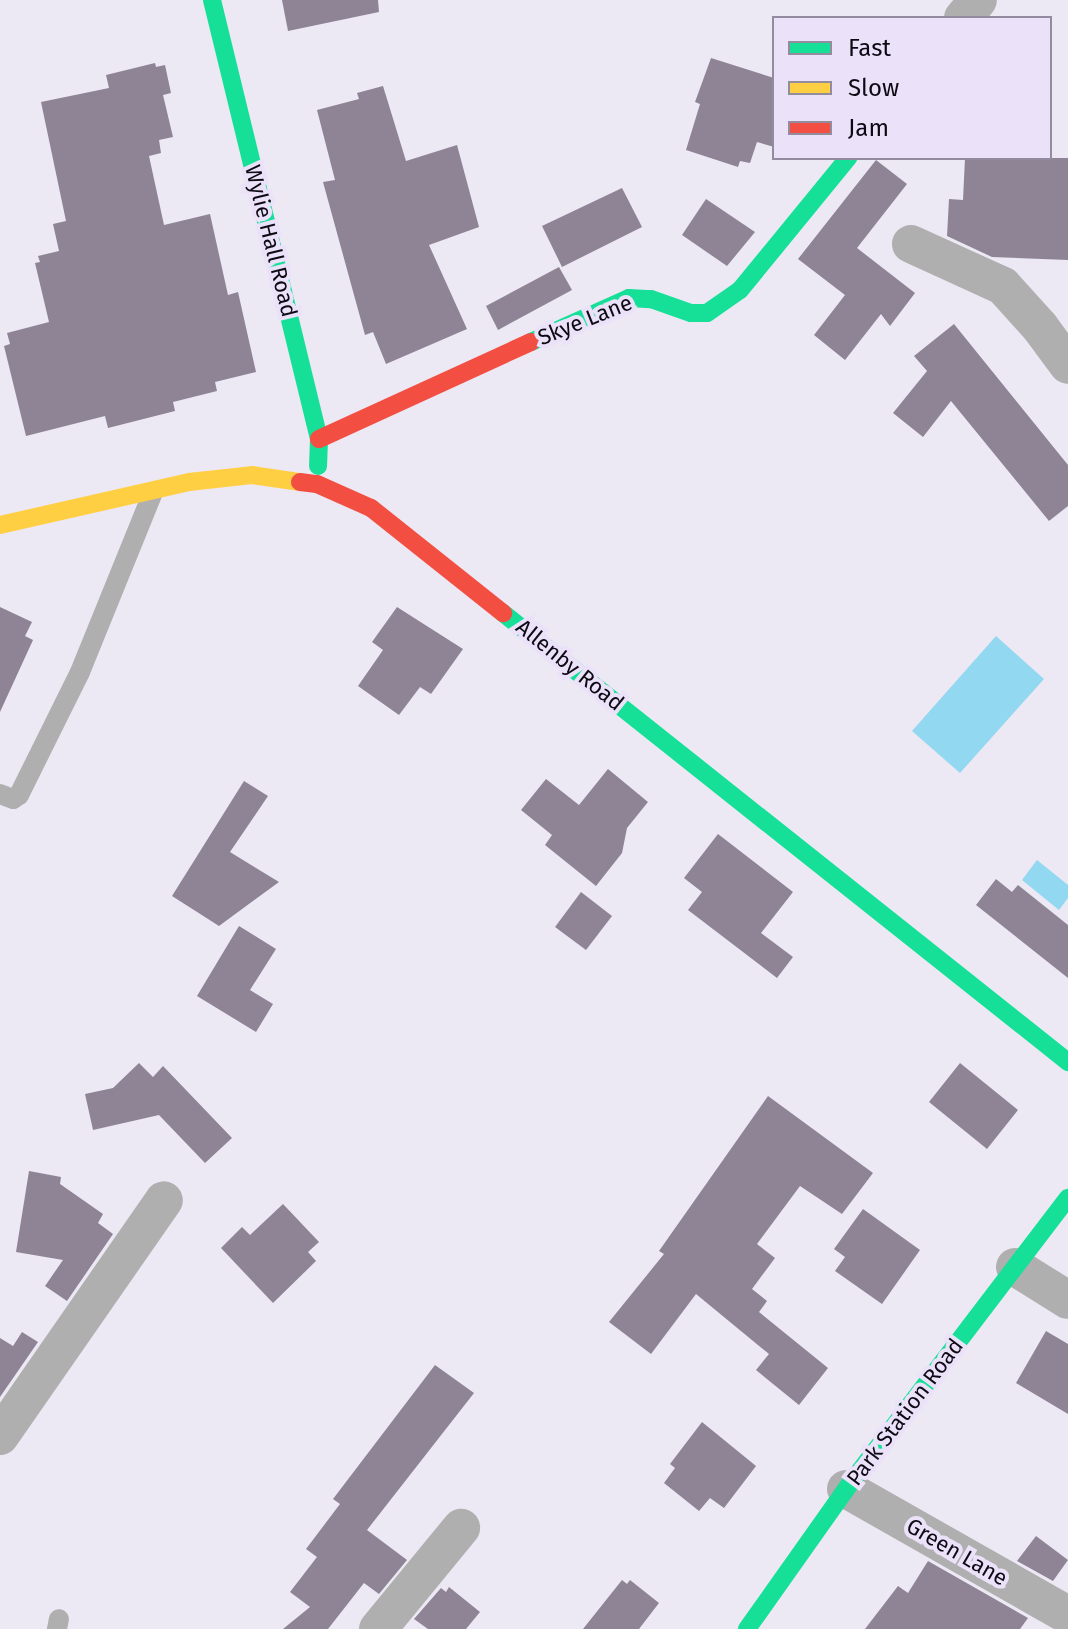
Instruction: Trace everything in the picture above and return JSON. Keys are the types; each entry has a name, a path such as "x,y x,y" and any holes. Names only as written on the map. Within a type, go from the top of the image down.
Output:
{"street":[{"name":"Wylie Hall Road","path":"212,0 319,439 317,484"},
{"path":"965,16 978,0"},
{"name":"Skye Lane","path":"319,439 629,298 651,299 691,313 707,313 740,290 846,160"},
{"path":"911,244 1003,286 1068,365"},
{"name":"Allenby Road","path":"0,525 236,476 283,477 317,484 371,508 1068,1062"},
{"name":"Park Station Road","path":"747,1629 846,1489 1068,1198"},
{"path":"0,1436 164,1200"},
{"path":"1015,1267 1068,1300"},
{"name":"Green Lane","path":"846,1489 1068,1615"},
{"path":"378,1629 461,1528"}],"lane":[{"path":"0,794 13,799 19,795 80,672 153,492"}],"water":[{"path":"996,636 1044,679 960,773 912,731"},
{"path":"1037,860 1068,885 1068,898 1059,910 1022,880"}],"building":[{"path":"282,0 378,0 379,12 288,31"},
{"path":"711,58 772,77 772,146 757,142 750,163 740,161 738,167 686,150 700,104 695,102"},
{"path":"155,63 156,67 165,65 171,93 163,95 173,137 159,140 161,153 149,156 164,225 210,214 228,295 238,292 256,372 215,382 217,391 173,402 175,411 108,428 105,416 26,436 4,346 10,344 7,333 49,322 35,263 40,262 38,256 59,251 53,224 66,221 41,102 109,88 106,75"},
{"path":"383,86 406,161 457,145 479,227 429,245 467,329 386,364 373,332 365,335 323,182 335,180 317,110 359,99 357,93"},
{"path":"1068,158 1068,260 992,257 947,236 949,199 963,200 965,160"},
{"path":"876,160 907,184 857,248 915,293 890,326 881,314 845,360 814,335 845,295 798,259"},
{"path":"622,188 642,227 562,267 542,226"},
{"path":"706,199 755,232 727,266 682,235"},
{"path":"559,267 572,290 498,330 486,306"},
{"path":"954,324 1068,465 1068,506 1049,521 951,401 923,437 893,413 927,371 914,356"},
{"path":"0,607 32,622 25,636 33,640 0,712"},
{"path":"397,607 463,649 431,694 420,687 399,715 358,686 383,650 372,642"},
{"path":"608,769 648,802 627,828 622,853 596,886 545,845 552,835 521,810 546,779 579,805"},
{"path":"244,781 268,796 230,852 279,882 219,926 172,896"},
{"path":"718,834 793,892 761,933 793,957 777,978 688,910 702,892 684,878"},
{"path":"996,879 1012,892 1018,885 1068,925 1068,978 976,905"},
{"path":"581,892 612,916 586,950 555,927"},
{"path":"239,926 276,949 250,990 273,1004 256,1032 197,996"},
{"path":"139,1063 153,1077 163,1066 232,1138 205,1163 159,1115 93,1130 85,1094 113,1088"},
{"path":"960,1063 1018,1110 987,1149 929,1102"},
{"path":"768,1096 873,1173 842,1214 800,1186 757,1244 775,1258 752,1289 767,1301 759,1312 828,1368 799,1405 756,1370 769,1354 696,1294 651,1354 609,1322 664,1254 659,1251"},
{"path":"29,1171 61,1177 60,1184 103,1214 98,1223 113,1234 67,1301 45,1286 63,1260 16,1252"},
{"path":"283,1204 319,1242 308,1252 316,1261 273,1303 221,1248 242,1227 250,1235"},
{"path":"863,1209 920,1250 882,1304 835,1271 845,1257 834,1249"},
{"path":"1046,1331 1068,1344 1068,1414 1016,1383"},
{"path":"22,1332 38,1342 0,1397 0,1338 13,1346"},
{"path":"435,1365 474,1393 367,1530 407,1560 379,1594 364,1583 328,1629 283,1629 310,1607 290,1592 317,1557 306,1549 340,1504 333,1499"},
{"path":"702,1422 756,1466 724,1508 710,1498 699,1511 664,1483 675,1468 670,1464"},
{"path":"1036,1536 1068,1560 1053,1581 1017,1561"},
{"path":"928,1561 1028,1618 1020,1629 865,1629 898,1586 908,1593"},
{"path":"622,1580 627,1584 630,1580 659,1603 639,1629 583,1629"},
{"path":"449,1587 480,1612 466,1629 428,1629 414,1619 441,1588 446,1592"}],"traffic: fast":[{"path":"212,0 319,439 318,466"},
{"path":"531,342 629,298 651,299 691,313 707,313 740,290 846,160"},
{"path":"503,613 1068,1062"},
{"path":"747,1629 846,1489 1068,1198"}],"traffic: slow":[{"path":"0,525 189,482 252,475 300,482"}],"traffic: jam":[{"path":"319,439 531,342"},
{"path":"300,482 317,484 371,508 503,613"}]}
